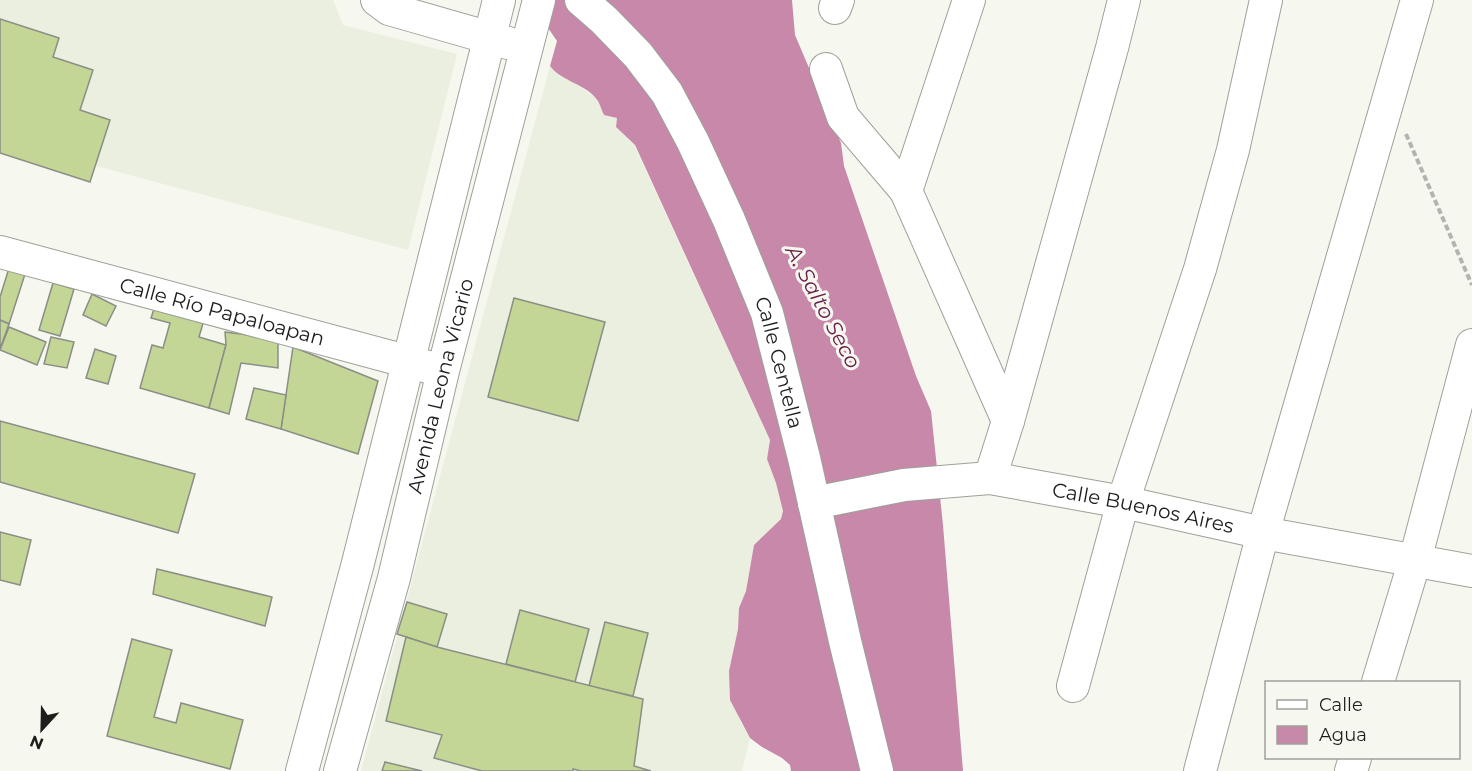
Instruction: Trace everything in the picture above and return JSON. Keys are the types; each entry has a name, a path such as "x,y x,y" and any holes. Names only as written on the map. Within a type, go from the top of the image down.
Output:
{"street":[{"path":"377,0 389,9 526,47"},
{"name":"Avenida Leona Vicario","path":"302,771 358,563 499,0"},
{"name":"Avenida Leona Vicario","path":"340,771 394,578 443,371 539,0"},
{"name":"Calle Centella","path":"581,0 638,54 667,93 693,142 729,220 767,313 877,771"},
{"path":"906,190 969,0"},
{"path":"990,478 1008,422 1124,0"},
{"path":"1073,686 1123,502 1200,269 1233,150 1266,0"},
{"path":"1200,771 1263,533 1417,0"},
{"path":"826,69 843,117 906,190 1008,422"},
{"name":"Calle Río Papaloapan","path":"0,252 443,371"},
{"path":"1378,681 1414,560 1472,345"},
{"name":"Calle Buenos Aires","path":"814,503 904,486 990,478 1123,502 1263,533 1472,570"}],"path":[{"path":"1389,94 1472,285"}],"shaded area":[{"path":"0,0 333,0 343,25 457,54 408,250 0,140"},
{"path":"550,66 597,99 604,115 617,118 616,127 634,145 770,440 767,459 783,511 781,519 754,545 746,591 739,608 738,629 729,671 740,721 750,738 742,771 361,771"}],"water":[{"name":"A. Salto Seco","path":"529,0 792,0 795,35 841,143 844,166 916,376 931,411 943,525 963,771 791,771 790,765 782,758 750,738 730,700 729,671 738,629 739,608 746,591 754,545 781,519 783,511 767,459 770,440 635,145 616,127 617,118 604,115 593,95 561,76 550,66 557,41"}],"building":[{"path":"0,19 59,38 53,57 93,70 80,110 110,120 90,182 0,153"},
{"path":"9,268 26,271 9,324 0,320 0,297"},
{"path":"53,283 74,289 60,336 39,330"},
{"path":"92,294 116,306 106,326 83,315"},
{"path":"514,298 605,322 578,421 488,397"},
{"path":"155,306 204,320 199,337 226,345 209,408 140,388 152,345 163,348 170,323 151,318"},
{"path":"0,320 9,324 0,349"},
{"path":"9,327 46,342 37,365 0,350"},
{"path":"225,332 278,339 278,368 241,363 229,414 209,408 226,345"},
{"path":"51,337 74,342 67,368 44,364"},
{"path":"293,347 378,381 358,454 281,429"},
{"path":"95,349 116,356 108,384 86,378"},
{"path":"254,388 286,395 281,429 246,419"},
{"path":"0,421 195,474 178,533 0,482"},
{"path":"0,532 31,540 20,585 0,580"},
{"path":"157,569 272,597 265,626 153,594"},
{"path":"407,602 447,614 437,647 397,634"},
{"path":"520,610 589,629 575,682 506,664"},
{"path":"605,622 648,633 633,696 589,686"},
{"path":"406,637 437,647 643,699 634,766 651,771 573,769 573,771 482,771 434,758 442,735 386,721"},
{"path":"132,639 172,650 154,717 176,723 181,703 243,720 230,769 107,736"},
{"path":"385,762 422,771 382,771"}]}
